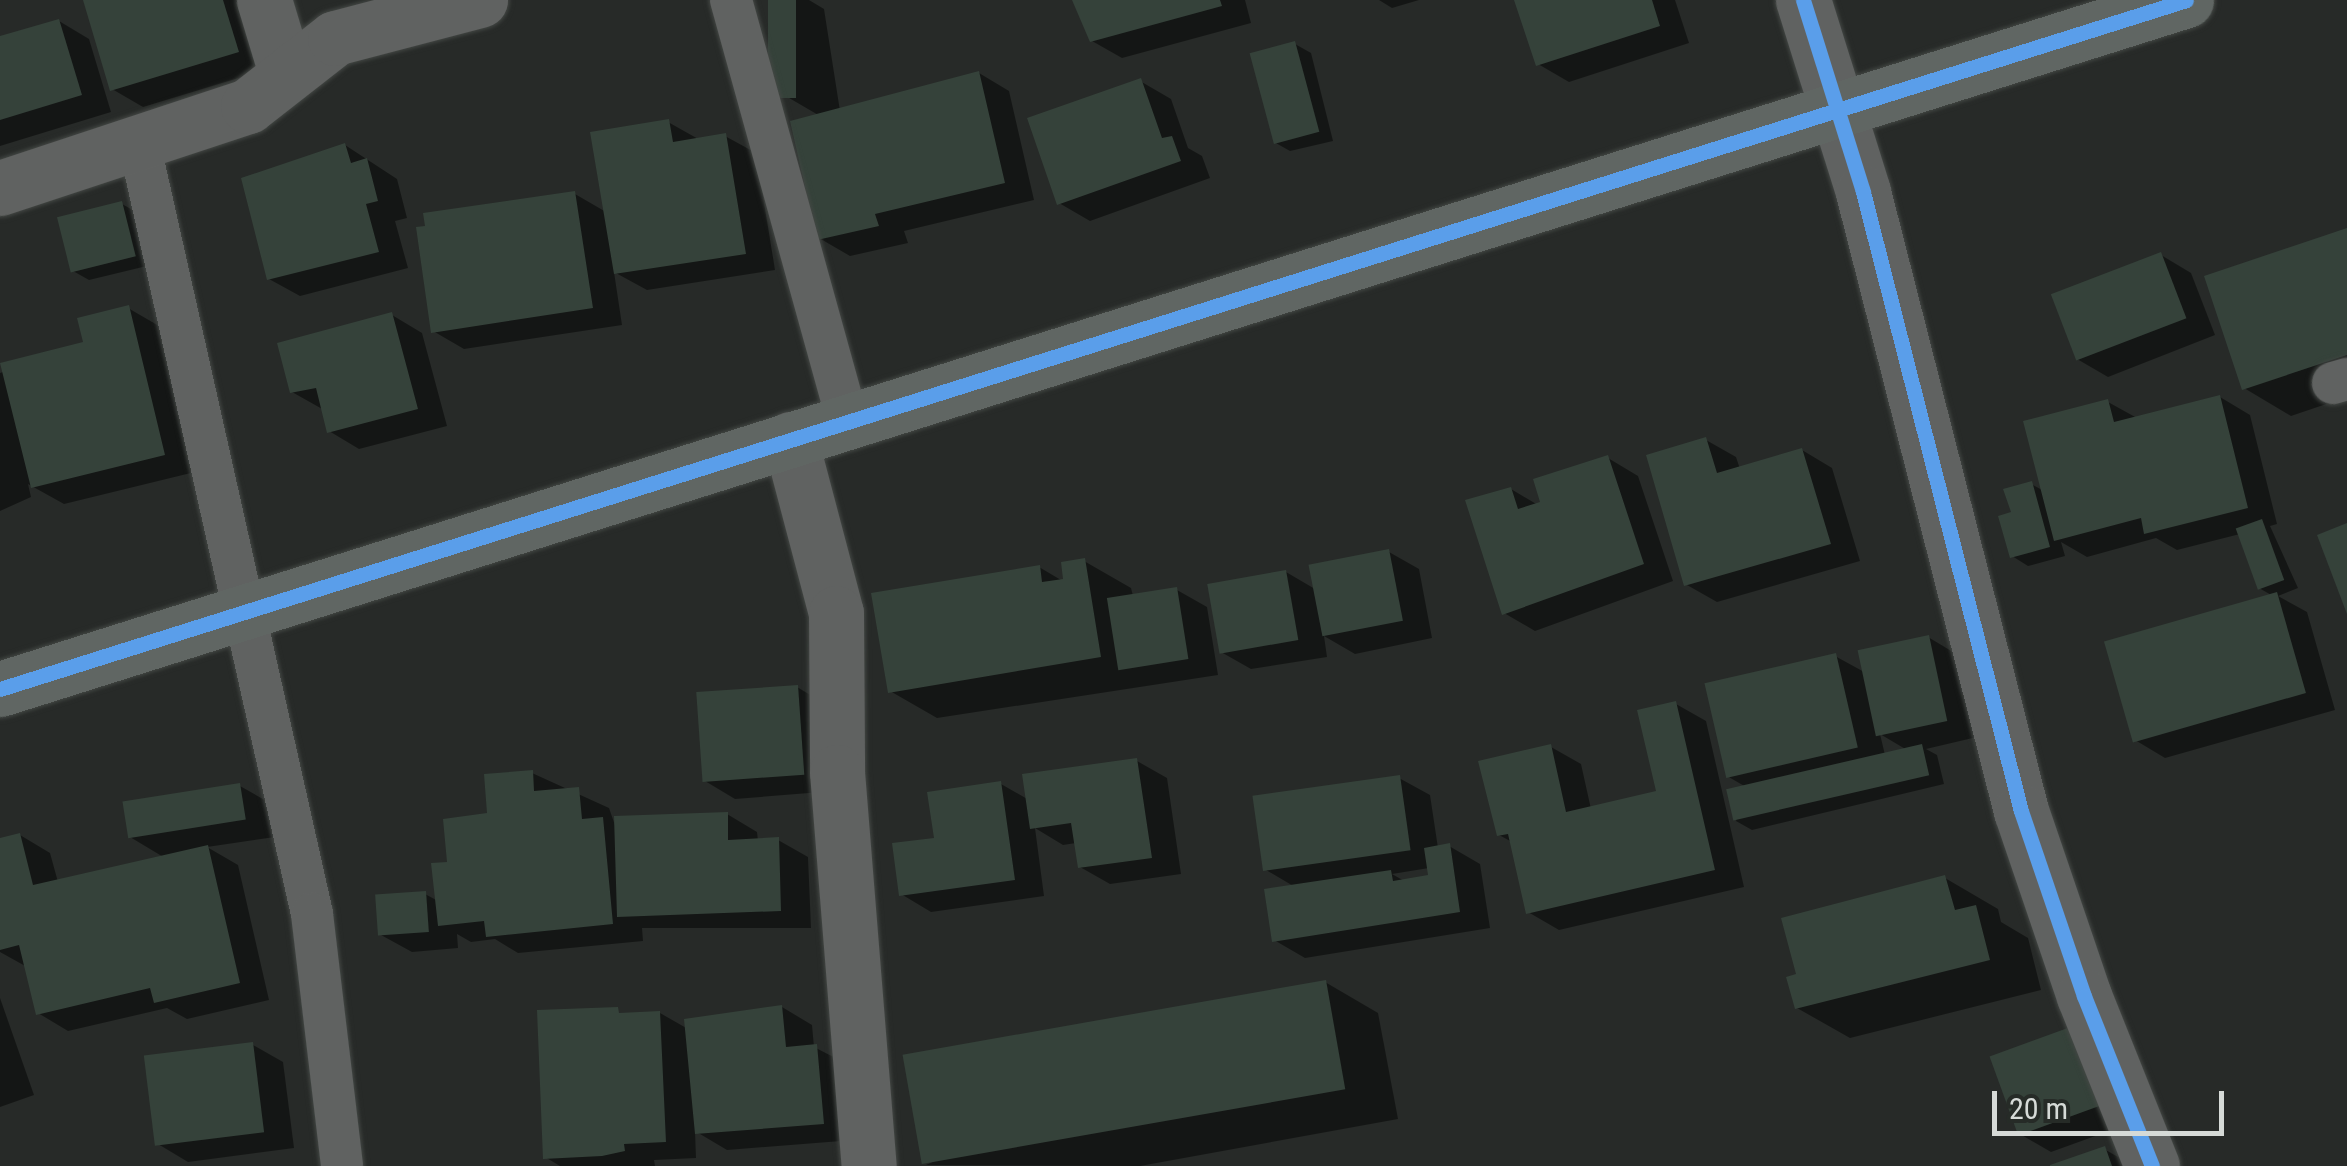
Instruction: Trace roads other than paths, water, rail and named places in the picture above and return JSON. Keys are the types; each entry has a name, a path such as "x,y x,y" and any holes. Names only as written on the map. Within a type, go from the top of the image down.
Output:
{"street":[{"path":"264,0 286,73"},
{"path":"0,188 248,106 335,38 480,0"},
{"path":"1803,0 1863,192 2021,811 2084,996 2152,1166"},
{"path":"0,689 2186,0"},
{"path":"790,439 836,613 837,772 868,1166"}],"lane":[{"path":"731,0 848,420"},
{"path":"140,143 248,611 312,914 342,1166"}]}
